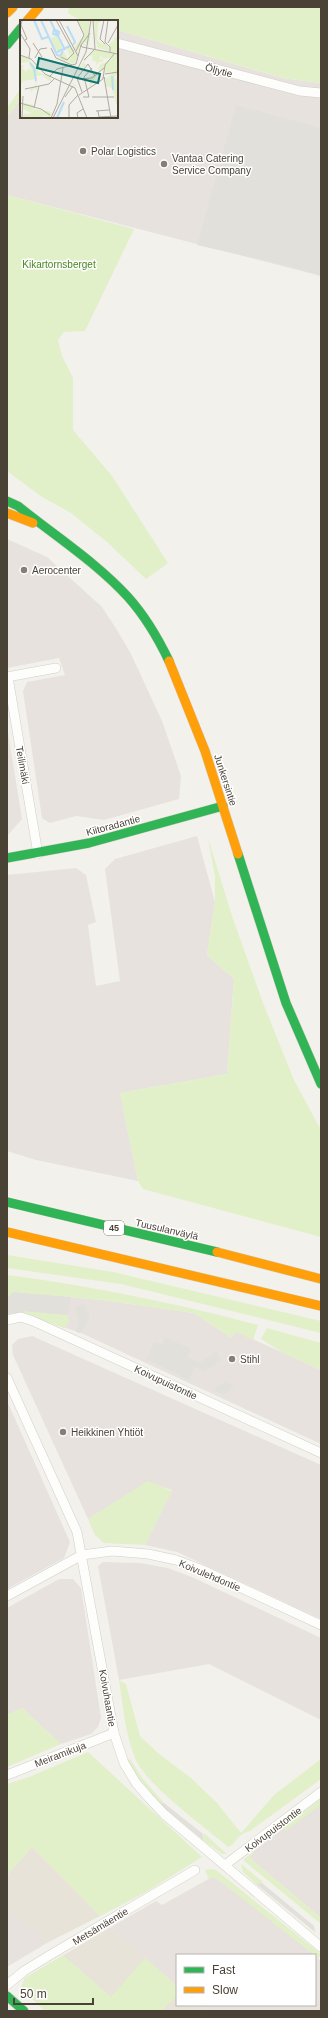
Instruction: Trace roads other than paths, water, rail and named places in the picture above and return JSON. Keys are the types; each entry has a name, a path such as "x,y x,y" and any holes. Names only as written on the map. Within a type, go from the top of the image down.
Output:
{"main road":[{"path":"7,13 13,7"},
{"path":"28,20 39,7"},
{"path":"7,45 20,29"},
{"name":"Junkersintie","path":"7,501 18,506 42,526 65,540 98,566 142,614 166,655 195,722 288,1012 321,1084"},
{"name":"Junkersintie","path":"7,513 42,526"},
{"name":"Kiitoradantie","path":"7,858 38,854 97,841 223,806"},
{"name":"Tuusulanväylä","path":"7,1202 321,1279"},
{"path":"7,1232 321,1306"},
{"path":"7,1996 24,2011"}],"street":[{"name":"Öljytie","path":"118,43 300,92 321,93"},
{"name":"Teilimäki","path":"38,854 7,677 56,668"},
{"name":"Koivupuistontie","path":"9,1319 21,1317 33,1321 321,1453"},
{"name":"Koivuhaantie","path":"7,1378 77,1532 114,1733 124,1763 136,1783 164,1814 321,1947"},
{"name":"Koivulehdontie","path":"7,1596 82,1555 112,1551 148,1554 176,1560 205,1570 321,1625"},
{"name":"Meiramikuja","path":"7,1775 114,1733"},
{"name":"Koivupuistontie","path":"226,1865 321,1792"},
{"name":"Metsämäentie","path":"7,1985 24,1971 50,1955 195,1870"}],"place":[{"name":"Polar Logistics","path":"83,151"},
{"name":"Vantaa Catering Service Company","path":"164,164"},
{"name":"Aerocenter","path":"24,570"},
{"name":"Stihl","path":"232,1359"},
{"name":"Heikkinen Yhtiöt","path":"63,1432"}],"park label":[{"name":"Kikartornsberget","path":"59,264"}]}
